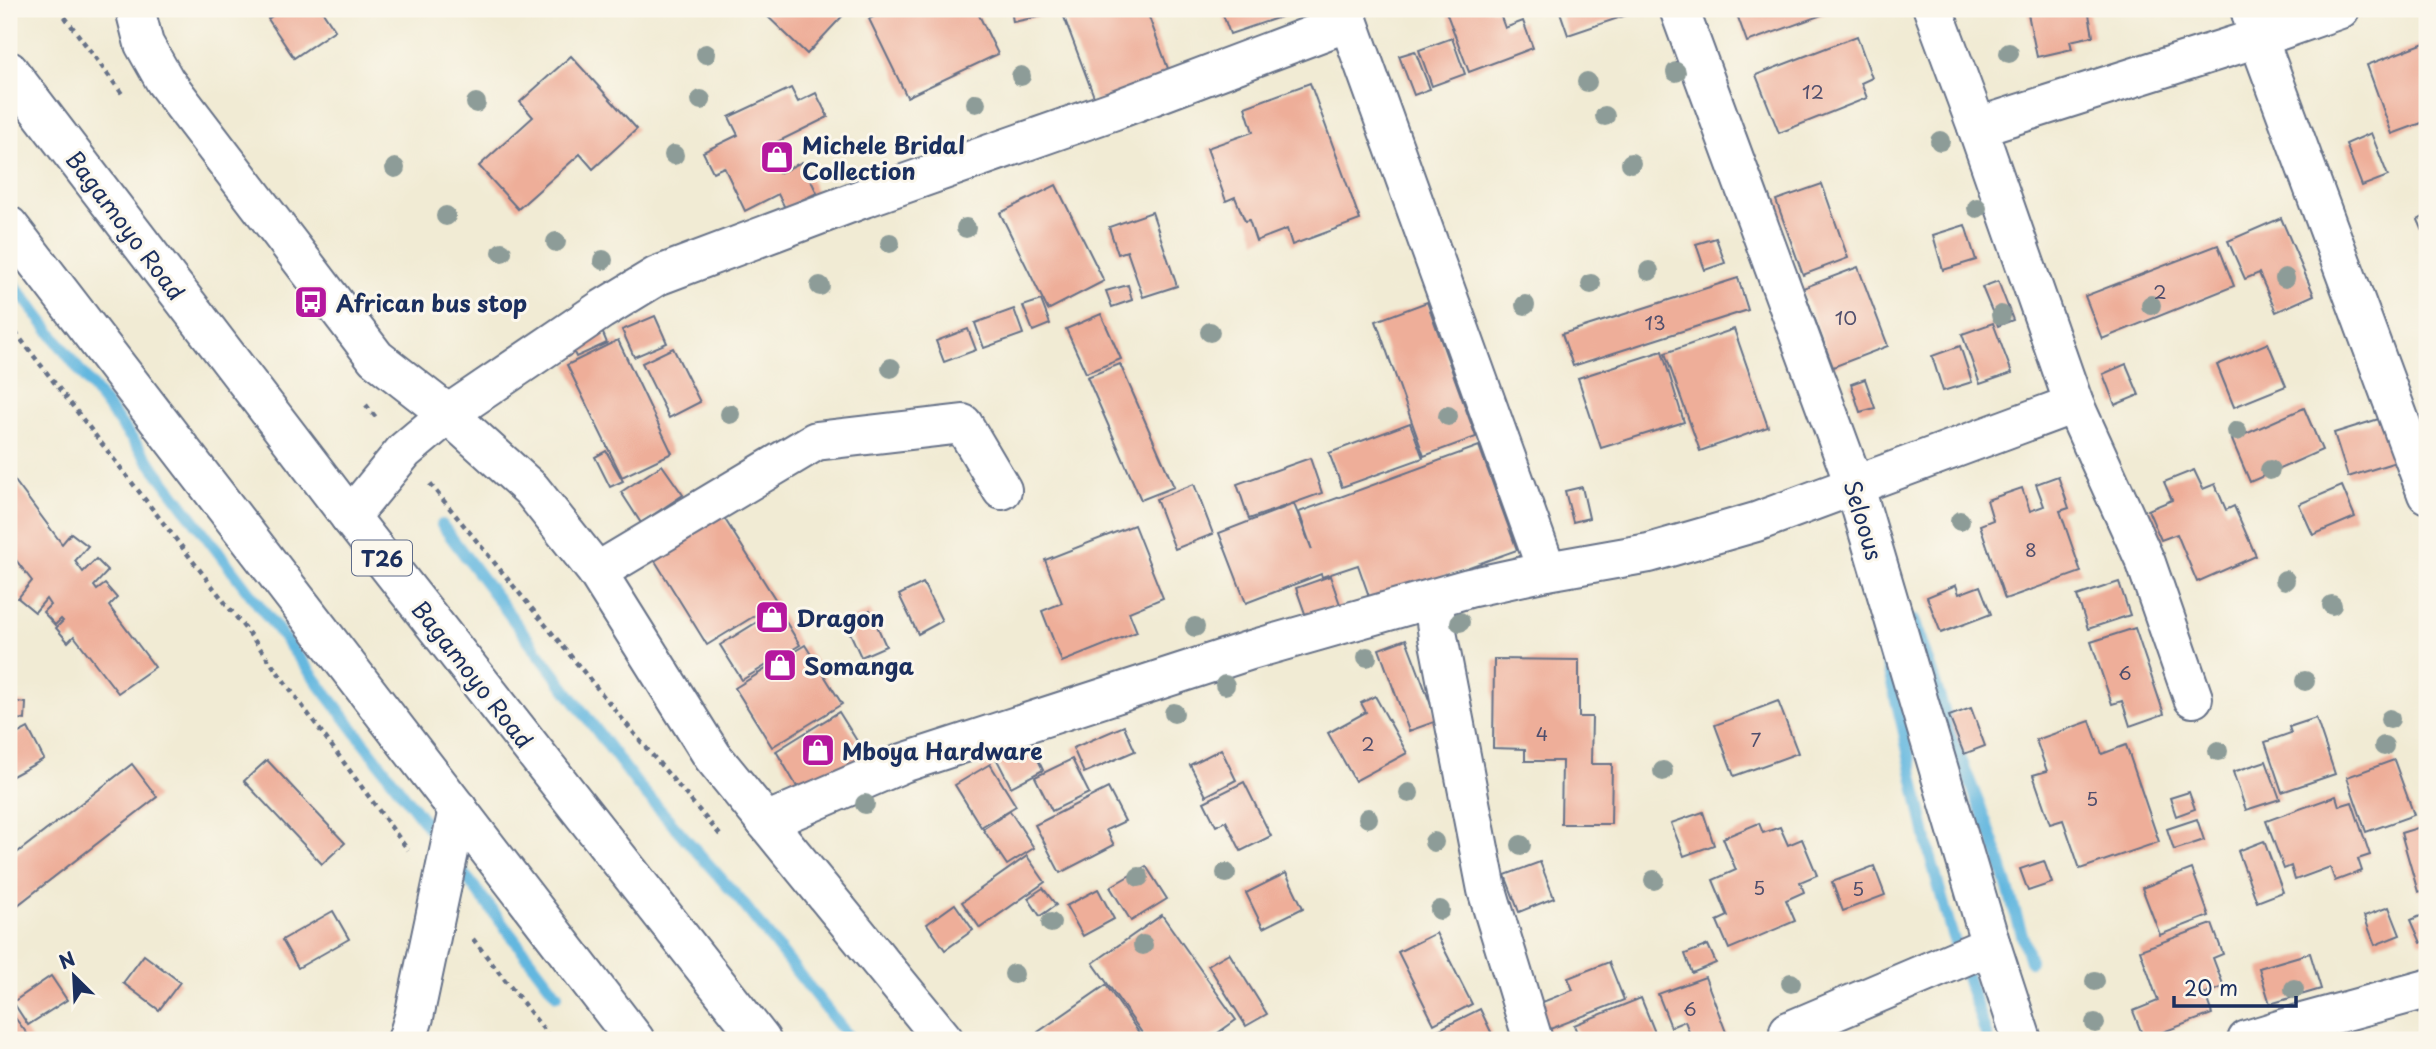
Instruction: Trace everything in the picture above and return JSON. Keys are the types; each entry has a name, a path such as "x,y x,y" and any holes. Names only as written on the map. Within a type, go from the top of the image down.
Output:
{"main road":[{"path":"135,9 144,44 165,81 376,358 448,414 531,489 597,572 713,757 944,1040"},
{"name":"Seloous","path":"1679,9 1854,484 1991,945 2022,1040"},
{"path":"1933,9 2074,404 2146,563 2193,698"},
{"path":"1977,127 2254,23 2340,9"},
{"path":"350,517 404,451 448,414 601,310 657,276 864,198 1115,110 1346,15 1547,571"},
{"path":"2254,23 2427,494"},
{"name":"Bagamoyo Road","path":"9,71 350,517 761,1040"},
{"path":"9,226 635,1040"},
{"path":"766,822 916,759 1251,650 1433,599 1547,571 1649,553 1756,522 2074,404"},
{"path":"597,572 816,441 963,424 1002,490"},
{"path":"1433,599 1487,890 1533,1040"},
{"path":"407,1040 458,809"},
{"path":"1789,1031 1991,945"},
{"path":"2247,1040 2427,989"}],"path":[{"path":"59,9 124,96"},
{"path":"9,324 254,640 409,852"},
{"path":"361,398 642,743 730,846"},
{"path":"466,929 552,1040"}],"building":[{"path":"282,9 321,9 335,30 294,58 268,19"},
{"path":"766,9 849,9 807,54 763,12"},
{"path":"890,9 976,9 998,54 907,97 869,19"},
{"path":"1011,9 1047,9 1048,15 1013,22"},
{"path":"1061,9 1146,9 1170,74 1096,102"},
{"path":"1221,9 1284,9 1286,15 1230,34"},
{"path":"1445,9 1498,9 1505,28 1523,21 1533,48 1469,72"},
{"path":"1559,9 1638,9 1639,11 1568,35"},
{"path":"1735,9 1832,9 1833,11 1747,42"},
{"path":"2027,9 2088,9 2093,36 2070,41 2072,49 2037,57"},
{"path":"1857,36 1872,78 1861,83 1867,98 1779,133 1756,75"},
{"path":"1452,38 1465,74 1432,86 1419,50"},
{"path":"2427,42 2427,121 2392,134 2367,65"},
{"path":"1415,51 1430,89 1414,95 1399,56"},
{"path":"571,56 637,129 593,169 580,154 518,209 479,166 533,117 520,102"},
{"path":"1310,83 1360,220 1292,245 1287,229 1256,241 1249,220 1245,221 1235,197 1226,201 1207,148 1253,132 1245,107"},
{"path":"791,88 798,102 816,93 828,117 767,147 779,173 802,162 817,193 785,208 778,194 745,211 724,167 713,172 703,152 738,135 729,117"},
{"path":"2371,133 2388,176 2362,186 2346,144"},
{"path":"1822,184 1848,258 1803,275 1776,200"},
{"path":"1056,185 1104,281 1048,310 1000,213"},
{"path":"1152,212 1177,286 1143,297 1127,251 1118,254 1109,227"},
{"path":"2427,215 2427,240 2418,220"},
{"path":"2281,218 2314,295 2276,312 2259,273 2245,279 2228,241"},
{"path":"1965,225 1976,260 1943,270 1933,235"},
{"path":"1716,238 1725,263 1705,270 1696,244"},
{"path":"2218,245 2234,286 2102,339 2085,296"},
{"path":"1858,267 1888,346 1833,367 1803,288"},
{"path":"1738,278 1748,310 1573,366 1562,334"},
{"path":"1998,281 2013,320 1998,326 1982,287"},
{"path":"1128,285 1132,300 1112,307 1106,291"},
{"path":"1041,300 1050,324 1033,331 1023,306"},
{"path":"1427,302 1476,437 1424,456 1376,321"},
{"path":"1014,309 1023,334 984,348 975,323"},
{"path":"1101,314 1121,359 1086,373 1066,329"},
{"path":"655,316 667,343 634,357 622,330"},
{"path":"1993,323 2012,373 1980,384 1962,334"},
{"path":"600,326 607,343 576,357 568,340"},
{"path":"968,329 976,350 944,362 936,341"},
{"path":"1734,329 1768,427 1700,451 1665,353"},
{"path":"618,340 672,453 622,477 567,365"},
{"path":"2268,343 2286,386 2234,407 2217,365"},
{"path":"1960,346 1972,382 1943,391 1932,356"},
{"path":"673,348 700,402 669,418 642,363"},
{"path":"1662,351 1684,422 1601,448 1578,378"},
{"path":"1120,364 1174,487 1141,500 1087,377"},
{"path":"2126,364 2139,395 2115,405 2103,374"},
{"path":"1865,379 1875,408 1860,412 1851,384"},
{"path":"2304,408 2322,450 2250,482 2232,440"},
{"path":"2385,417 2399,461 2348,477 2334,433"},
{"path":"1410,423 1423,458 1342,487 1329,453"},
{"path":"1479,446 1517,550 1371,602 1358,565 1322,577 1321,574 1246,603 1219,533 1294,504 1312,550 1299,512"},
{"path":"606,451 623,481 610,487 595,457"},
{"path":"1310,458 1322,493 1249,519 1237,484"},
{"path":"662,465 683,495 641,523 621,492"},
{"path":"2194,470 2203,489 2215,484 2226,510 2234,506 2256,556 2197,582 2177,534 2161,540 2148,510 2172,500 2164,482"},
{"path":"9,473 62,544 71,533 88,546 75,561 83,572 96,559 108,571 94,586 97,590 105,584 117,598 109,606 155,667 118,693 74,636 68,642 56,628 63,621 61,619 55,625 43,612 50,605 46,599 35,612 18,598 32,581 9,551"},
{"path":"2058,476 2069,508 2060,511 2081,572 2005,599 1980,525 1993,520 1987,500 2022,488 2030,511 2044,506 2036,484"},
{"path":"1194,484 1213,534 1175,549 1156,499"},
{"path":"2342,486 2355,517 2313,535 2299,504"},
{"path":"1582,487 1589,518 1573,522 1565,491"},
{"path":"721,513 777,602 707,645 647,548"},
{"path":"1134,525 1163,598 1129,612 1137,632 1062,662 1042,611 1062,603 1045,560"},
{"path":"1330,576 1342,610 1308,622 1296,588"},
{"path":"2119,582 2130,615 2088,629 2077,596"},
{"path":"923,583 942,621 918,634 899,595"},
{"path":"1956,585 1959,594 1980,586 1991,614 1941,633 1927,597"},
{"path":"778,609 800,645 742,680 720,645"},
{"path":"870,610 886,646 861,657 845,622"},
{"path":"2135,628 2164,714 2130,726 2122,701 2112,704 2091,642"},
{"path":"1406,639 1437,721 1409,731 1379,649"},
{"path":"805,645 842,704 772,747 735,688"},
{"path":"1494,659 1579,660 1579,717 1592,717 1591,764 1612,764 1611,824 1561,824 1562,761 1525,761 1525,749 1493,748"},
{"path":"1375,696 1407,753 1355,781 1328,733 1366,712 1361,703"},
{"path":"9,701 26,703 25,720 9,718"},
{"path":"1778,701 1798,753 1734,776 1715,725"},
{"path":"1971,708 1985,746 1964,754 1949,716"},
{"path":"839,712 867,757 803,797 776,751"},
{"path":"2316,718 2335,774 2282,792 2265,742 2291,733 2289,727"},
{"path":"2090,721 2102,754 2126,745 2159,842 2080,869 2063,820 2050,824 2033,775 2047,771 2036,740"},
{"path":"1124,726 1135,751 1084,773 1073,748"},
{"path":"28,728 44,759 9,778 9,738"},
{"path":"1028,739 1043,770 1011,787 995,756"},
{"path":"1221,749 1236,780 1206,796 1190,765"},
{"path":"1072,759 1089,793 1052,811 1035,777"},
{"path":"267,760 345,843 322,864 244,781"},
{"path":"2394,760 2414,815 2366,832 2347,777"},
{"path":"2266,761 2280,799 2246,810 2233,772"},
{"path":"132,764 157,797 14,908 9,901 9,859"},
{"path":"990,764 1016,806 981,827 955,785"},
{"path":"1244,782 1271,836 1241,851 1226,821 1216,826 1204,802"},
{"path":"1108,788 1125,821 1106,830 1114,845 1060,873 1035,825"},
{"path":"2189,792 2195,809 2176,816 2170,798"},
{"path":"2336,796 2339,806 2352,802 2370,855 2358,859 2362,871 2335,881 2330,867 2295,880 2291,866 2284,869 2266,821"},
{"path":"1010,811 1034,848 1007,865 983,829"},
{"path":"1703,812 1714,845 1684,856 1671,823"},
{"path":"2197,819 2204,840 2174,850 2167,829"},
{"path":"1759,823 1763,833 1780,827 1788,845 1802,839 1817,875 1800,882 1804,892 1786,900 1795,921 1729,949 1717,921 1728,916 1713,880 1736,870 1723,838"},
{"path":"2427,825 2427,889 2418,892 2401,833"},
{"path":"2264,841 2283,892 2257,902 2238,851"},
{"path":"1027,856 1045,882 980,928 962,902"},
{"path":"2044,861 2052,883 2028,891 2020,869"},
{"path":"1540,862 1554,898 1519,912 1505,875"},
{"path":"1146,866 1167,899 1131,921 1110,887"},
{"path":"1874,866 1885,895 1843,911 1832,882"},
{"path":"2192,869 2209,916 2160,935 2142,888"},
{"path":"1286,873 1303,908 1263,928 1246,893"},
{"path":"1043,888 1056,905 1040,916 1028,898"},
{"path":"1098,889 1114,919 1083,936 1066,906"},
{"path":"955,904 973,930 945,950 927,924"},
{"path":"2389,907 2400,935 2375,945 2364,916"},
{"path":"333,911 349,939 298,968 282,940"},
{"path":"2427,913 2427,940 2421,943 2411,920"},
{"path":"1162,915 1236,1020 1208,1040 1147,1040 1093,963"},
{"path":"2212,924 2223,954 2213,958 2224,987 2205,994 2212,1014 2144,1039 2133,1011 2158,1001 2140,950"},
{"path":"1436,933 1472,1004 1434,1024 1398,952"},
{"path":"1708,945 1716,963 1692,973 1685,954"},
{"path":"1229,953 1267,1014 1246,1026 1208,965"},
{"path":"2310,953 2321,989 2270,1004 2259,968"},
{"path":"144,955 180,982 159,1010 123,983"},
{"path":"1609,962 1624,1000 1545,1031 1535,1005 1573,990 1568,978"},
{"path":"51,976 67,1000 28,1025 13,1002"},
{"path":"1705,977 1729,1040 1692,1040 1685,1021 1671,1027 1658,994"},
{"path":"1106,985 1144,1040 1043,1040 1038,1032"},
{"path":"1641,998 1658,1040 1580,1040 1574,1025"},
{"path":"1480,1009 1492,1034 1480,1040 1438,1040 1434,1032"},
{"path":"9,1010 32,1040 9,1040"},
{"path":"2346,1033 2349,1040 2325,1040"}],"waterway":[{"path":"9,278 442,845"},
{"path":"442,525 637,784 740,900 851,1040"},
{"path":"1914,620 1956,747 1994,842 2030,961"},
{"path":"1881,639 1930,855 1951,931 1988,1040"},
{"path":"455,862 557,995"}],"place":[{"name":"Michele Bridal Collection","path":"777,157"},
{"name":"African bus stop","path":"311,302"},
{"name":"Dragon","path":"772,617"},
{"name":"Somanga","path":"780,665"},
{"name":"Mboya Hardware","path":"818,750"}]}
